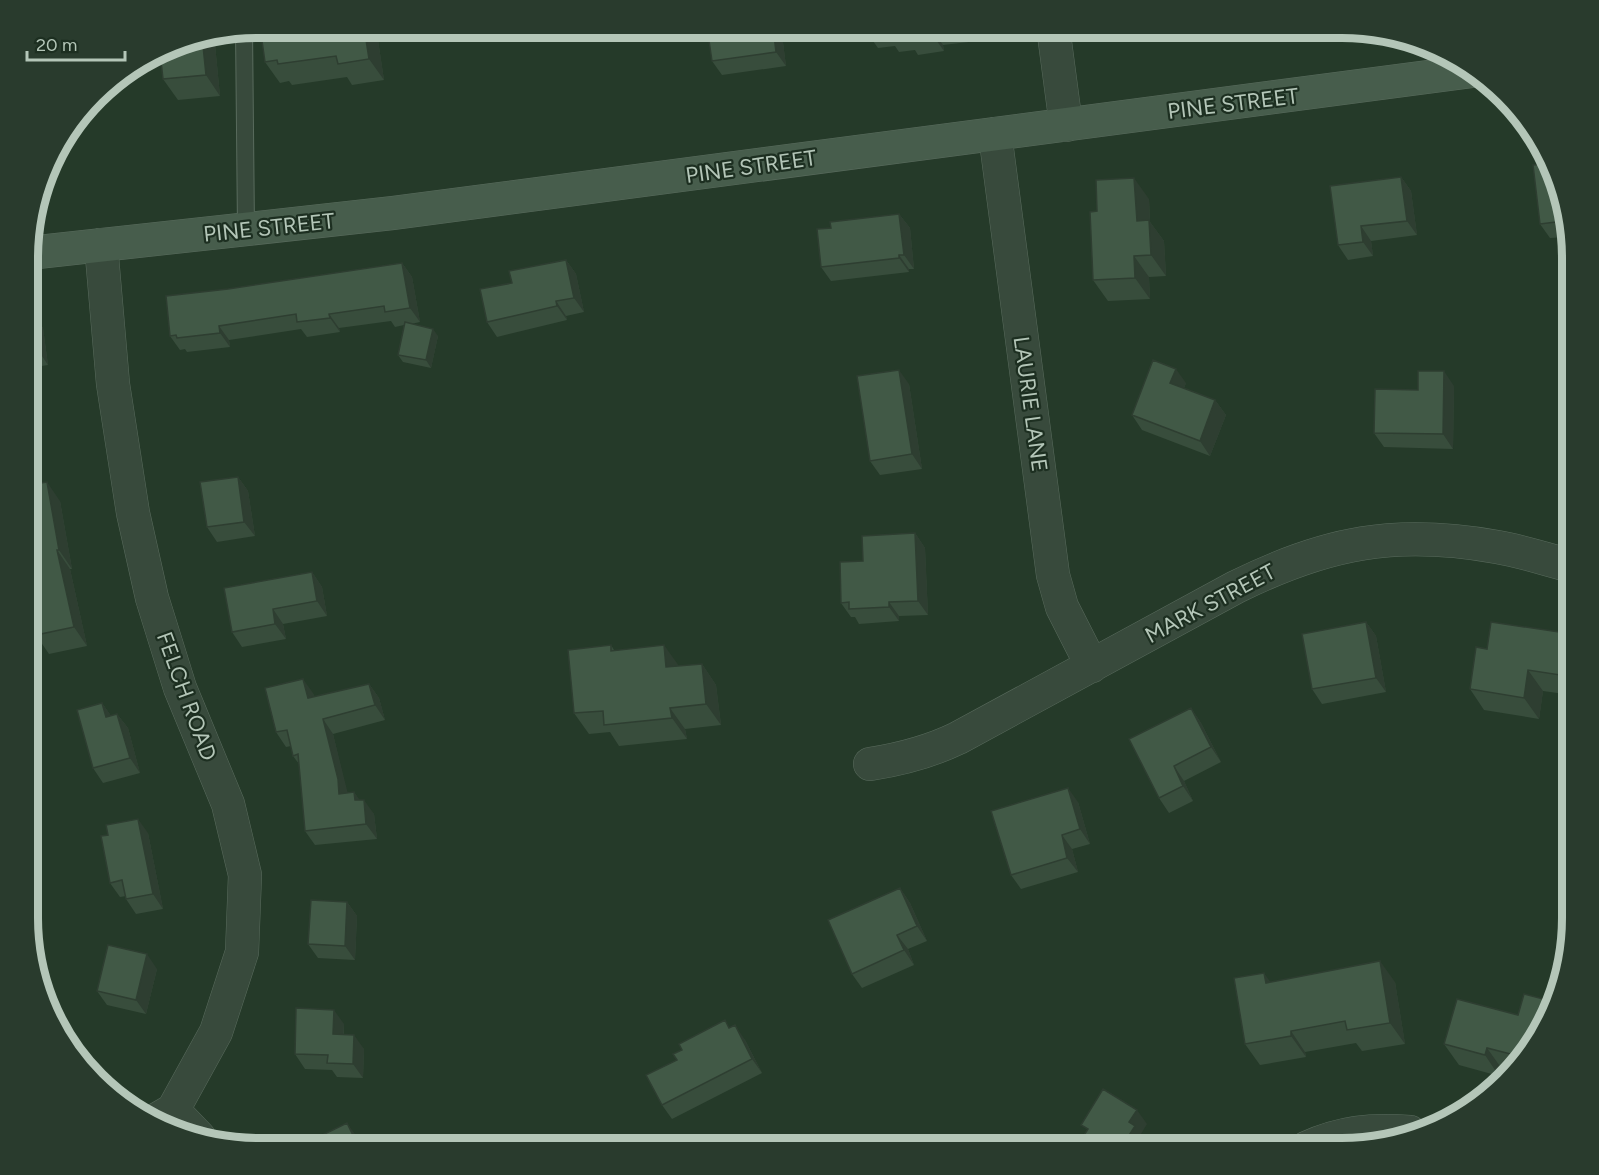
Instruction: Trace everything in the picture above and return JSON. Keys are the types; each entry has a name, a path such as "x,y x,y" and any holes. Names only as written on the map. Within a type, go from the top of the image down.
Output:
{"main road":[{"name":"PINE STREET","path":"38,252 460,205 1460,73"}],"street":[{"path":"1054,38 1066,125"},
{"name":"LAURIE LANE","path":"995,134 1053,575 1062,607 1092,666"},
{"name":"FELCH ROAD","path":"101,245 113,384 133,513 150,587 180,688 228,804 245,875 242,952 216,1032 163,1115"},
{"name":"MARK STREET","path":"870,764 931,751 1236,587 1274,568 1311,555 1381,540 1421,538 1499,547 1562,563"},
{"path":"1331,1138 1353,1132 1394,1131"}],"lane":[{"path":"244,38 246,230"}],"building":[{"path":"262,38 366,38 369,59 338,64 336,56 278,64 277,60 265,62"},
{"path":"709,38 774,38 776,52 712,61"},
{"path":"203,45 206,75 163,79 161,60"},
{"path":"1541,164 1545,173 1558,222 1540,224 1533,165"},
{"path":"1401,177 1407,221 1361,226 1363,242 1338,245 1330,186"},
{"path":"1134,178 1137,221 1149,220 1151,255 1134,256 1135,278 1093,280 1090,212 1097,211 1096,180"},
{"path":"899,214 904,255 899,255 899,258 821,267 817,229 831,228 830,222"},
{"path":"566,260 574,298 556,301 557,306 487,322 480,289 512,283 509,271"},
{"path":"402,263 410,308 385,312 384,306 329,314 330,318 297,322 296,314 219,326 220,333 177,338 176,335 170,336 166,296"},
{"path":"405,322 433,329 426,360 398,355"},
{"path":"1153,360 1176,369 1170,383 1215,400 1200,441 1132,415"},
{"path":"899,370 912,454 870,461 857,376"},
{"path":"1418,371 1444,371 1443,434 1374,433 1375,389 1418,390"},
{"path":"1561,394 1562,441 1560,441"},
{"path":"238,477 244,522 207,527 200,482"},
{"path":"47,482 59,550 57,550 74,627 38,635 38,483"},
{"path":"915,533 918,601 889,602 889,607 849,609 849,602 841,603 840,562 863,561 862,536"},
{"path":"312,572 317,601 273,609 275,624 232,632 224,588"},
{"path":"1366,622 1376,678 1312,689 1302,634"},
{"path":"1491,622 1562,632 1560,675 1528,670 1524,698 1470,689 1476,647 1487,649"},
{"path":"611,645 611,651 664,645 666,667 702,664 706,704 670,708 672,718 604,725 603,711 574,713 568,650"},
{"path":"303,679 308,698 369,684 375,705 323,719 338,779 339,794 354,792 355,800 364,800 366,824 305,831 298,754 293,756 287,730 276,732 265,688"},
{"path":"102,703 106,717 117,714 130,758 93,768 77,710"},
{"path":"1191,708 1211,747 1174,766 1183,786 1159,798 1129,739"},
{"path":"1068,788 1080,829 1062,835 1067,858 1011,875 991,811"},
{"path":"138,819 153,894 126,899 122,880 110,883 101,836 108,835 106,825"},
{"path":"900,888 917,926 897,935 904,950 852,974 828,920"},
{"path":"311,900 347,902 345,946 308,944"},
{"path":"108,945 147,954 136,1000 97,991"},
{"path":"1380,961 1390,1023 1347,1030 1345,1021 1291,1031 1291,1036 1245,1044 1234,978 1264,973 1266,983"},
{"path":"1524,994 1546,1000 1532,1028 1513,1055 1487,1048 1485,1055 1444,1044 1457,999 1518,1015"},
{"path":"296,1008 334,1010 333,1034 354,1035 353,1064 327,1063 328,1055 295,1054"},
{"path":"725,1020 729,1028 735,1025 752,1059 662,1105 646,1075 677,1060 673,1054 682,1050 679,1044"},
{"path":"1103,1089 1137,1110 1129,1122 1135,1126 1127,1138 1082,1138 1088,1129 1081,1125"},
{"path":"347,1123 354,1138 316,1138"}]}
